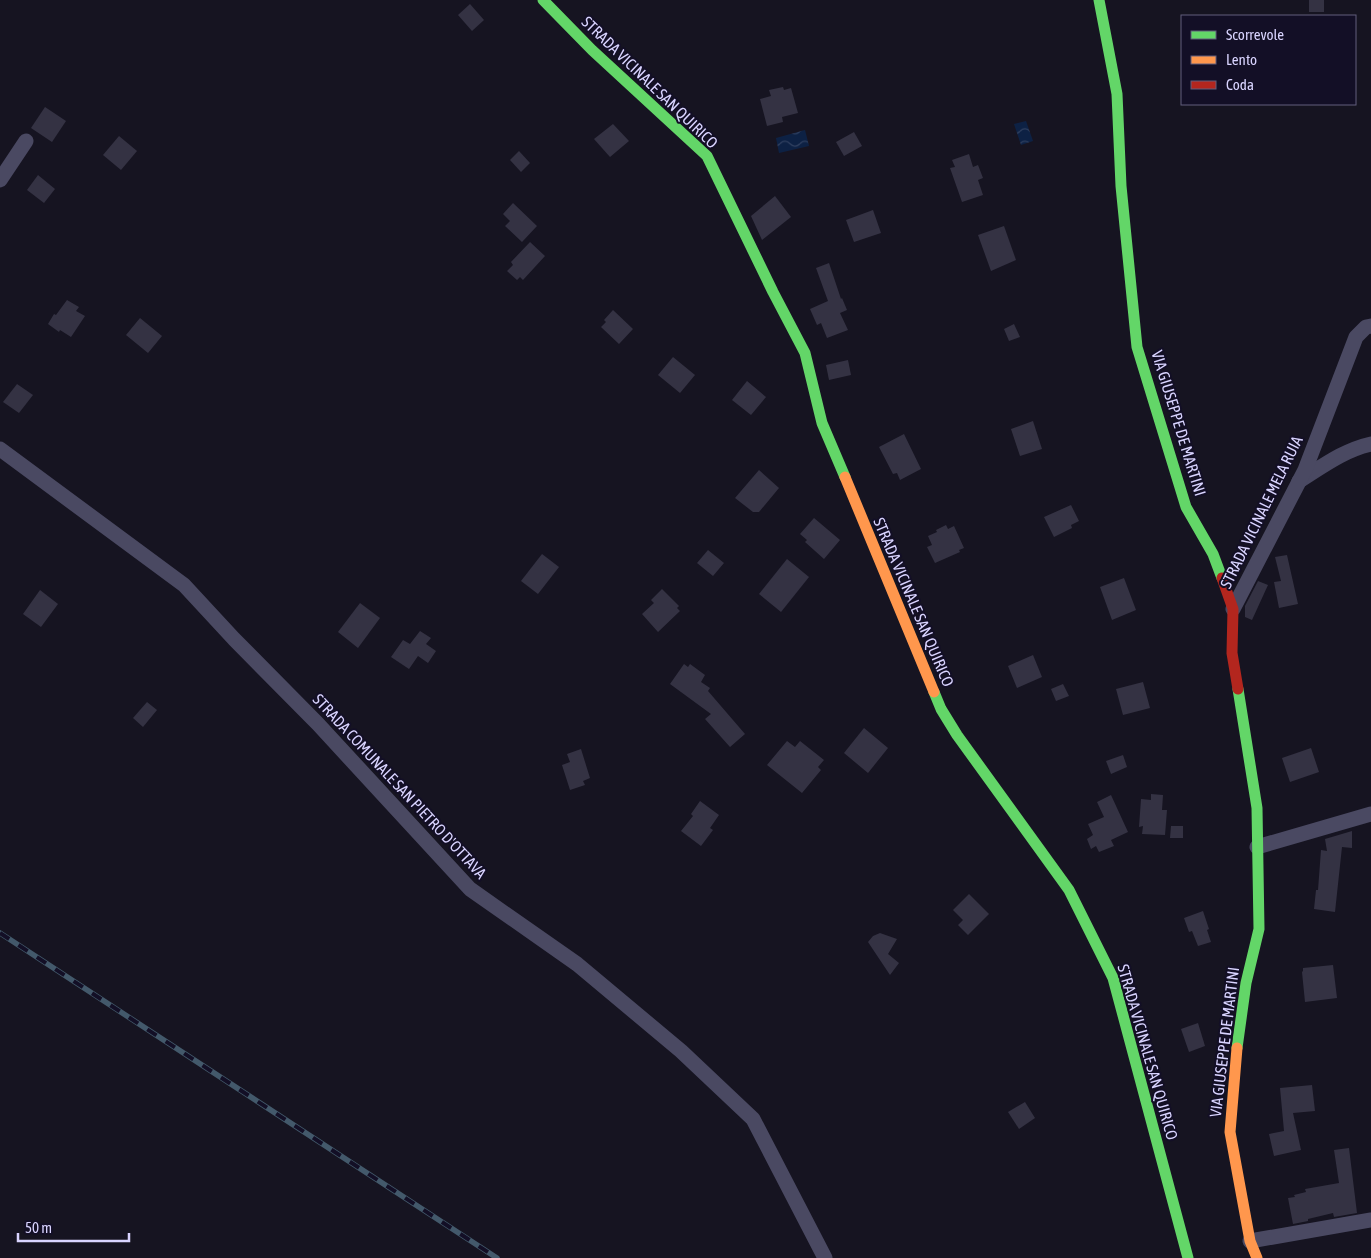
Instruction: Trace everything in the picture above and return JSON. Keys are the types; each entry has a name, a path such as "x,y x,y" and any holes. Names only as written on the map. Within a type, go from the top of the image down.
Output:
{"street":[{"name":"STRADA VICINALE SAN QUIRICO","path":"542,0 592,50 707,156 805,353 822,423 941,708 957,735 1069,890 1113,978 1188,1258"},
{"name":"VIA GIUSEPPE DE MARTINI","path":"1099,0 1117,94 1121,186 1137,347 1186,506 1213,554 1233,609 1232,653 1256,808 1259,929 1245,993 1238,1042 1230,1132 1250,1241 1257,1258"},
{"path":"0,180 26,141"},
{"name":"STRADA VICINALE MELA RUIA","path":"1233,609 1305,470 1356,337 1366,326 1371,326"},
{"path":"1299,481 1346,452 1371,444"},
{"name":"STRADA COMUNALE SAN PIETRO D'OTTAVA","path":"0,449 184,585 234,640 318,724 470,888 578,964 681,1051 754,1119 825,1258"},
{"path":"1257,847 1371,814"},
{"path":"1250,1241 1371,1220"}],"water":[{"path":"1026,121 1033,141 1021,145 1014,124"},
{"path":"805,130 809,146 779,153 776,138"}],"building":[{"path":"1309,0 1324,0 1324,12 1309,12"},
{"path":"470,4 484,20 472,31 458,15"},
{"path":"783,87 784,90 791,88 798,113 782,117 783,122 767,126 760,99 771,96 769,90"},
{"path":"45,107 66,121 52,142 31,128"},
{"path":"613,124 629,141 610,157 594,139"},
{"path":"854,132 862,146 844,156 836,142"},
{"path":"119,136 137,151 121,170 103,155"},
{"path":"519,151 530,163 521,172 510,160"},
{"path":"969,154 973,167 978,165 983,178 978,180 983,195 962,202 950,168 955,167 952,160"},
{"path":"38,175 55,189 44,203 27,190"},
{"path":"775,196 791,217 762,240 751,216"},
{"path":"513,203 537,226 522,242 505,226 510,221 503,214"},
{"path":"873,210 881,233 854,242 846,220"},
{"path":"1004,226 1016,260 991,271 978,235"},
{"path":"530,242 545,256 523,280 520,277 517,280 507,271 513,265 511,262"},
{"path":"829,263 841,299 847,310 840,313 848,330 827,338 821,323 817,325 810,309 828,301 816,268"},
{"path":"67,300 79,307 76,311 85,316 71,337 60,330 59,332 48,324 54,314 56,315"},
{"path":"613,310 633,329 619,344 601,327 606,322 604,320"},
{"path":"140,318 162,336 148,353 126,335"},
{"path":"1014,324 1020,337 1009,341 1004,329"},
{"path":"673,357 695,375 680,393 658,375"},
{"path":"848,360 851,375 829,380 826,365"},
{"path":"747,381 766,397 751,415 732,400"},
{"path":"17,384 33,395 19,413 3,402"},
{"path":"1033,421 1042,449 1020,456 1011,429"},
{"path":"904,434 921,469 900,480 897,473 893,474 879,447"},
{"path":"759,470 779,488 759,512 753,512 735,498"},
{"path":"1071,505 1079,521 1071,525 1072,528 1054,537 1044,517"},
{"path":"814,518 840,540 824,559 805,542 807,540 800,534"},
{"path":"946,525 948,529 954,526 964,548 959,550 960,552 935,563 927,547 932,545 928,536"},
{"path":"708,550 724,563 713,576 697,563"},
{"path":"542,554 559,567 538,594 521,581"},
{"path":"1287,555 1298,604 1279,608 1274,582 1281,581 1275,557"},
{"path":"787,559 809,577 781,612 759,594"},
{"path":"1124,578 1136,610 1112,620 1100,587"},
{"path":"1258,581 1268,585 1252,620 1245,617 1245,606"},
{"path":"662,589 679,606 677,608 680,611 658,632 642,614 654,603 651,600"},
{"path":"40,590 58,604 41,627 23,614"},
{"path":"360,603 380,618 358,648 338,632"},
{"path":"420,631 431,638 426,644 436,651 428,663 418,656 409,669 391,657 403,640 410,644"},
{"path":"1033,655 1042,677 1017,688 1008,666"},
{"path":"684,664 688,667 690,664 705,675 701,682 710,688 708,691 745,734 730,747 705,719 711,714 670,684"},
{"path":"1143,682 1150,708 1123,715 1116,689"},
{"path":"1063,684 1069,696 1056,701 1051,689"},
{"path":"147,702 157,710 143,727 133,718"},
{"path":"864,728 888,748 868,773 844,753"},
{"path":"787,741 795,747 800,741 824,760 818,767 821,770 802,793 767,765"},
{"path":"1311,748 1319,772 1290,782 1282,758"},
{"path":"581,749 590,778 583,781 585,785 570,790 562,765 570,762 567,754"},
{"path":"1123,755 1127,767 1111,774 1106,761"},
{"path":"1151,794 1163,795 1162,810 1167,810 1165,835 1142,834 1143,826 1139,827 1141,799 1151,800"},
{"path":"1111,795 1128,832 1111,840 1114,846 1099,852 1096,846 1091,849 1087,839 1093,835 1088,824 1104,817 1097,802"},
{"path":"700,801 719,815 710,828 713,830 701,846 681,831 693,816 691,814"},
{"path":"1171,826 1183,826 1183,838 1170,838"},
{"path":"1352,831 1352,848 1342,847 1335,912 1314,909 1316,890 1318,890 1321,850 1327,851 1325,839"},
{"path":"969,894 989,914 968,935 958,925 963,920 953,910"},
{"path":"1203,911 1211,942 1198,946 1192,931 1189,932 1184,918"},
{"path":"880,933 897,939 888,954 899,963 890,975 868,942 873,936"},
{"path":"1333,965 1337,998 1305,1002 1303,968"},
{"path":"1198,1023 1205,1046 1189,1052 1181,1029"},
{"path":"1312,1085 1315,1111 1293,1113 1301,1150 1274,1156 1269,1134 1284,1131 1280,1088"},
{"path":"1025,1102 1035,1118 1019,1129 1008,1112"},
{"path":"1349,1148 1357,1213 1334,1217 1333,1213 1293,1224 1288,1198 1306,1192 1305,1189 1339,1183 1334,1150"}],"railway":[{"path":"0,933 497,1258"}],"traffic: fast":[{"path":"543,0 592,50 707,156 805,353 822,423 845,477"},
{"path":"1099,0 1117,94 1121,186 1137,347 1186,507 1213,554 1222,578"},
{"path":"1237,1048 1246,983 1259,929 1257,808 1238,689"},
{"path":"934,692 941,709 957,735 1069,890 1113,978 1188,1258"}],"traffic: slow":[{"path":"845,477 934,692"},
{"path":"1237,1048 1230,1132 1250,1241 1257,1258"}],"traffic: jam":[{"path":"1222,578 1233,609 1232,653 1238,689"}]}
